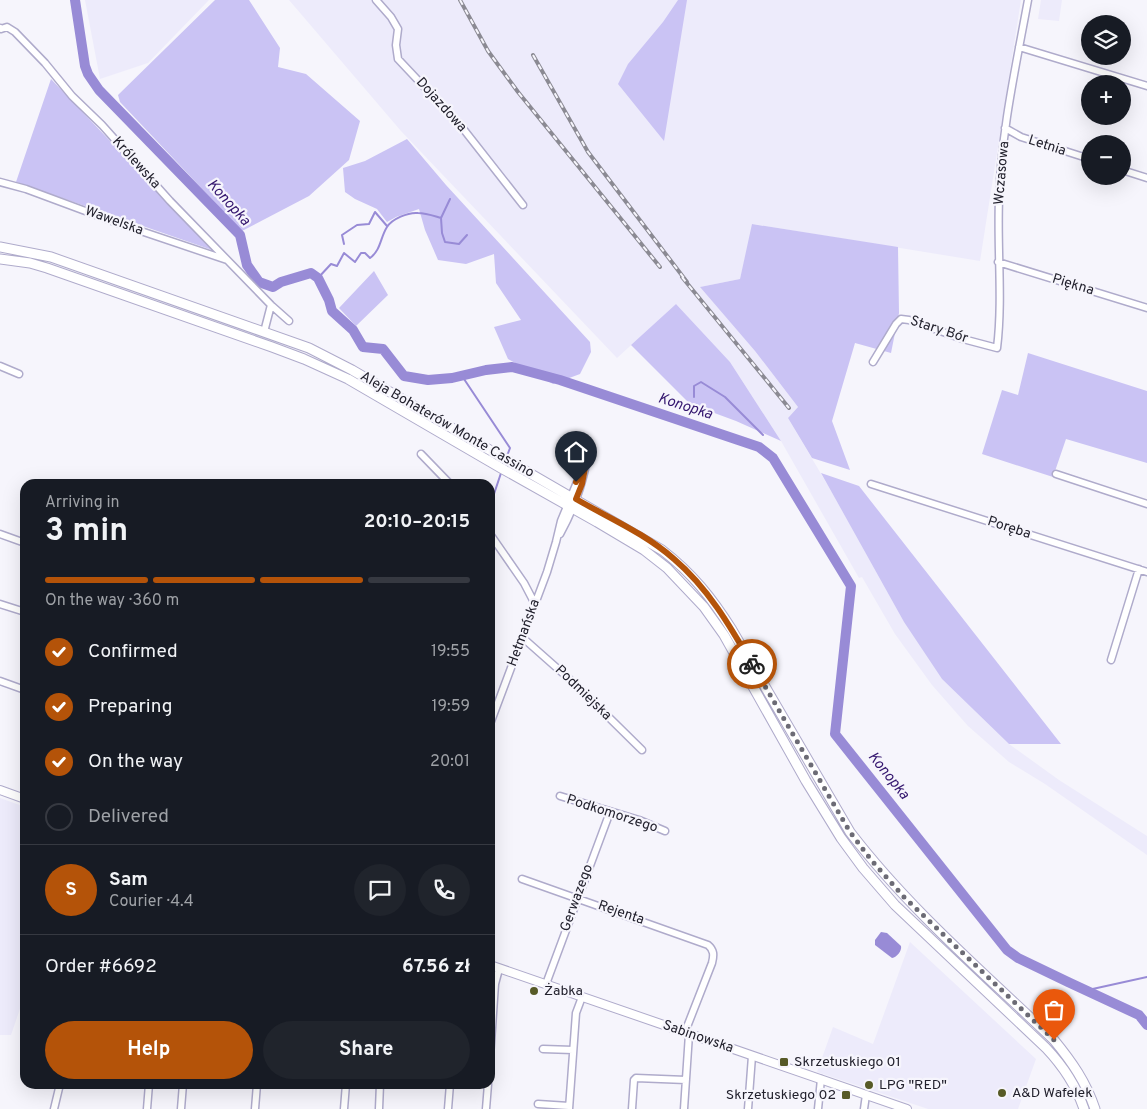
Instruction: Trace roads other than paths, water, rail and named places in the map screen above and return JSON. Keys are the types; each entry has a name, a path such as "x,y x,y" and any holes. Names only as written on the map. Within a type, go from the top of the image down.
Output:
{"main road":[{"name":"Aleja Bohaterów Monte Cassino","path":"0,247 50,257 309,348 352,370 505,458 644,550 667,568 704,607 724,635 826,814 863,868 902,911 1046,1048 1068,1073 1075,1085 1084,1109"},
{"name":"Aleja Bohaterów Monte Cassino","path":"0,259 30,263 47,268 304,359 348,379 503,470 572,502 662,550 694,579 713,600 850,832 872,861 904,897 1054,1040 1073,1063 1083,1080 1094,1109"}],"street":[{"name":"Dojazdowa","path":"376,0 391,17 398,29 396,45 398,59 461,126 523,206"},
{"name":"Wczasowa","path":"997,348 999,326 999,199 1005,128 1028,0"},
{"name":"Królewska","path":"0,28 7,27 15,32 170,201 271,306 289,321"},
{"path":"1019,47 1147,86"},
{"name":"Letnia","path":"1005,128 1021,137 1081,156"},
{"path":"1131,173 1147,178"},
{"name":"Wawelska","path":"0,182 26,189 228,261"},
{"name":"Piękna","path":"998,262 1147,308"},
{"path":"264,332 271,306"},
{"name":"Stary Bór","path":"873,362 901,319 997,348"},
{"path":"0,366 19,374"},
{"path":"421,454 445,479"},
{"name":"Hetmańska","path":"495,704 523,638 556,542 560,521 572,502 582,484 587,458 572,502"},
{"path":"1056,474 1147,504"},
{"name":"Poręba","path":"871,484 1147,572"},
{"path":"0,534 20,541"},
{"path":"495,541 524,583 535,604"},
{"path":"1110,660 1139,569"},
{"path":"0,604 20,610"},
{"name":"Podmiejska","path":"523,638 642,750"},
{"path":"0,681 20,688"},
{"path":"0,790 20,797"},
{"name":"Podkomorzego","path":"560,796 639,820 665,831"},
{"name":"Gerwazego","path":"546,984 610,812"},
{"name":"Rejenta","path":"522,879 708,945 713,951 714,956 687,1033"},
{"name":"Sabinowska","path":"495,967 907,1109"},
{"path":"495,984 499,968"},
{"path":"538,1104 569,1107 576,1013 582,997"},
{"path":"684,1109 687,1033"},
{"path":"543,1049 573,1050"},
{"path":"748,1109 752,1056"},
{"path":"632,1109 634,1080 636,1078 686,1080"},
{"path":"818,1109 821,1079"},
{"path":"54,1109 59,1089"},
{"path":"147,1109 149,1089"},
{"path":"181,1109 183,1089"},
{"path":"255,1109 257,1089"},
{"path":"344,1109 346,1089"},
{"path":"378,1109 380,1089"},
{"path":"448,1109 450,1089"},
{"path":"486,1109 488,1089"},
{"path":"864,1109 866,1095"}],"waterway":[{"name":"Konopka","path":"75,0 85,66 88,74 99,90 240,235 247,265 259,282 273,287 281,282 311,273 318,278 329,300 332,311 353,330 363,347 383,349 404,376 428,380 452,378 486,370 512,367 560,380 759,447 773,458 851,586 835,734 1007,950 1018,958 1139,1015 1147,1025"},
{"path":"441,218 450,199"},
{"path":"344,244 342,235 357,225 369,224 375,212 387,226"},
{"path":"318,278 331,264 337,266 344,253 355,262 361,253 365,253 370,258 378,248 389,224 405,215 421,213 441,218 445,242 459,244 467,235"},
{"path":"462,376 510,448 507,456"},
{"path":"694,397 694,386 701,382 725,397 763,435"},
{"path":"495,491 501,473"},
{"path":"1088,990 1147,977"}],"railway":[{"path":"460,0 488,51 518,92 660,267"},
{"path":"533,55 588,152 687,282"},
{"path":"682,277 789,408"}],"place":[{"name":"Żabka","path":"534,991"},
{"name":"Skrzetuskiego 01","path":"784,1062"},
{"name":"LPG \"RED\"","path":"869,1085"},
{"name":"A&D Wafelek","path":"1002,1093"},
{"name":"Skrzetuskiego 02","path":"846,1095"}]}
